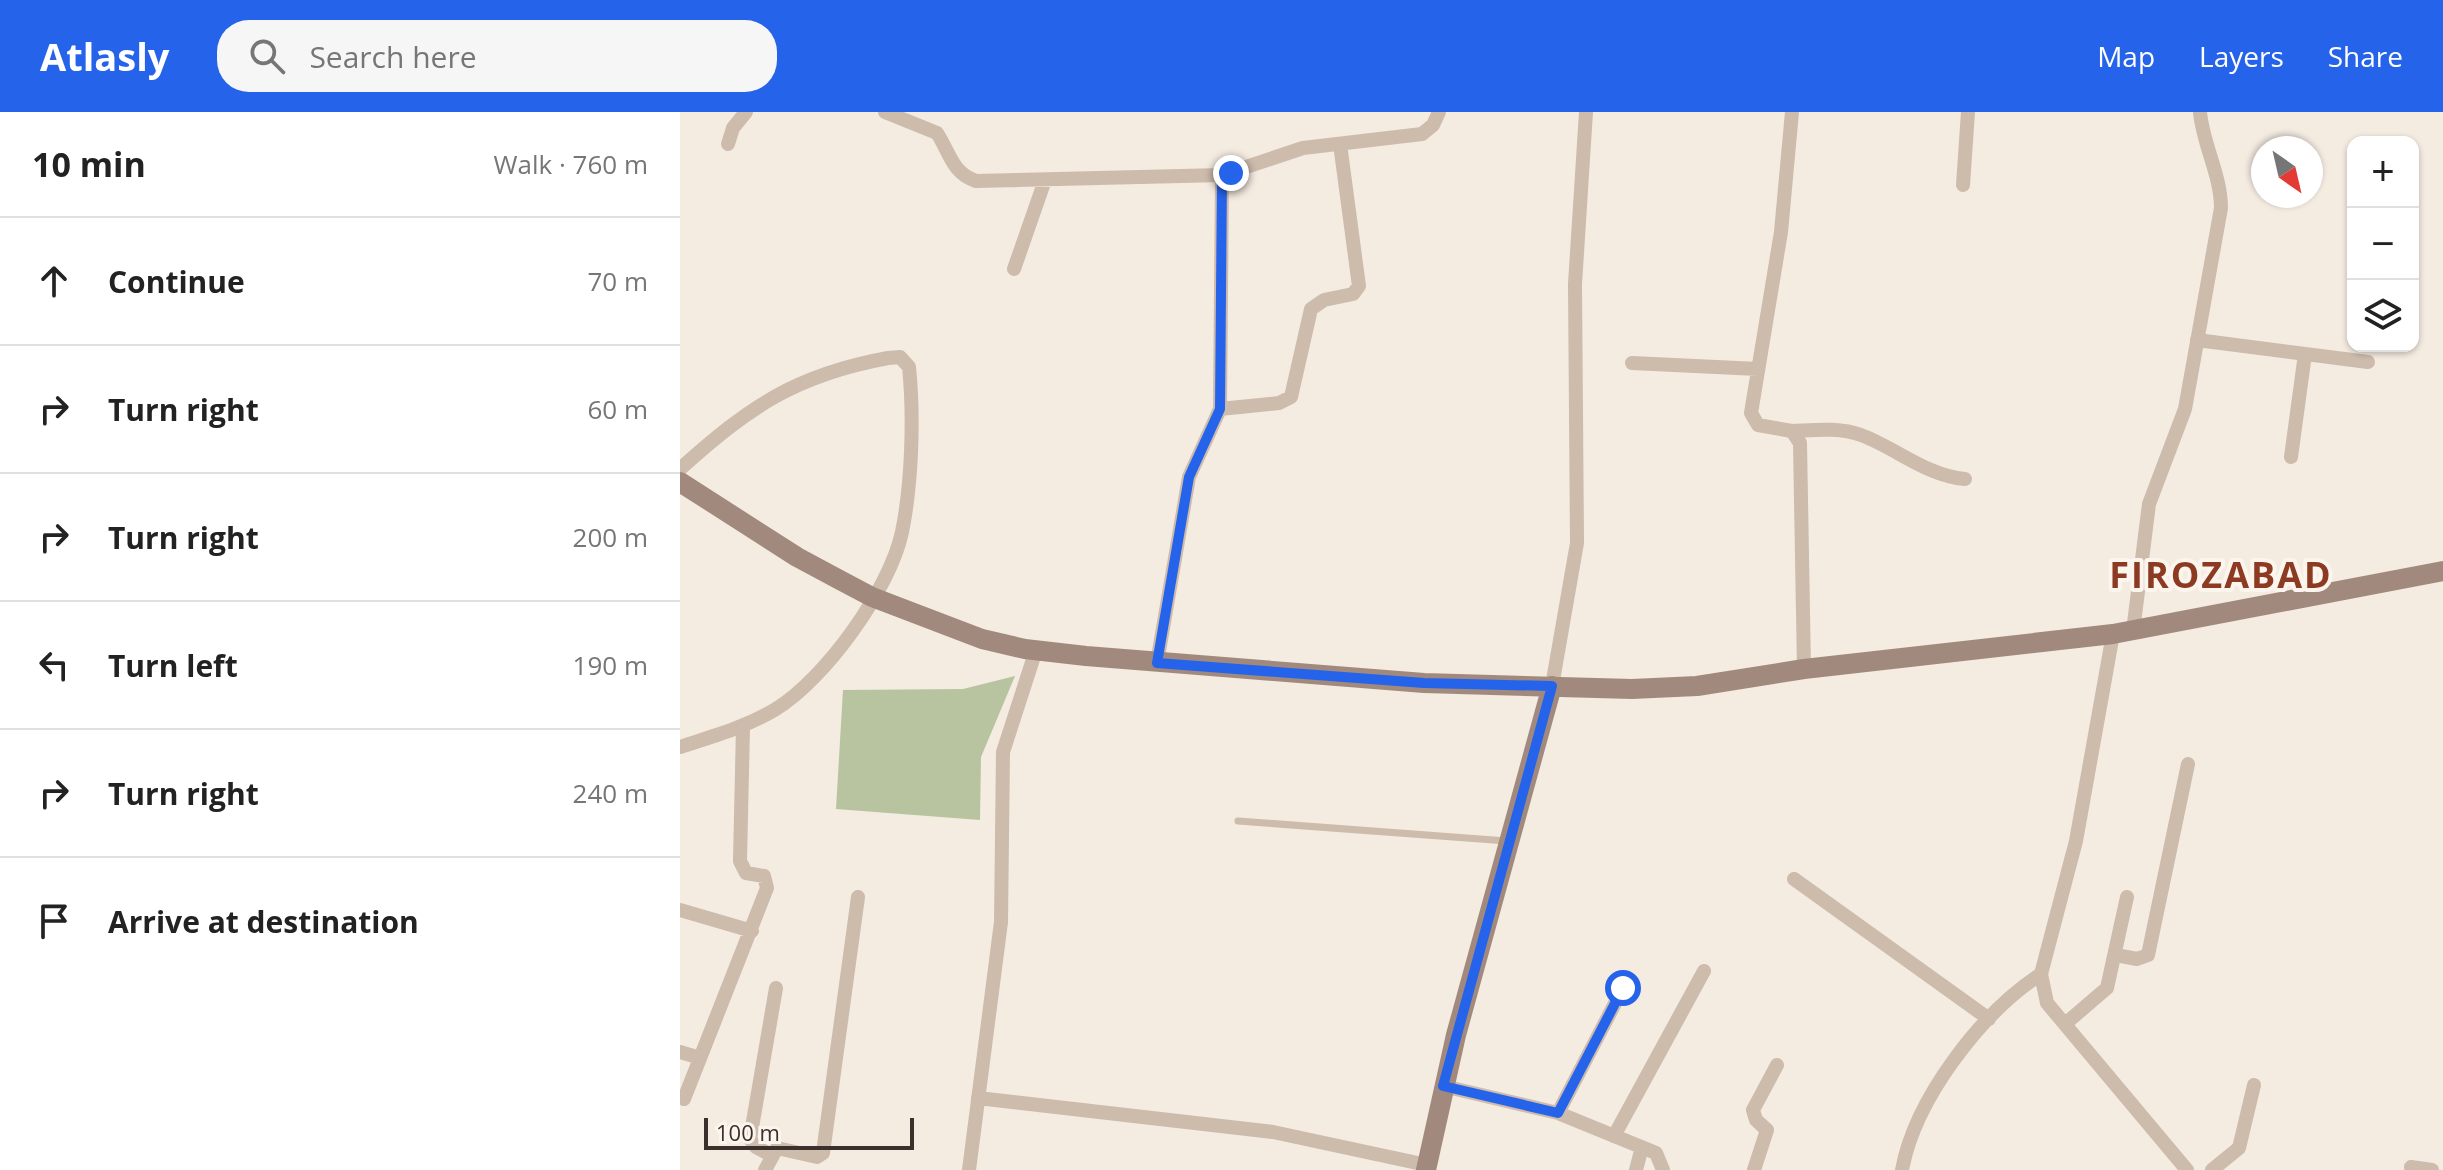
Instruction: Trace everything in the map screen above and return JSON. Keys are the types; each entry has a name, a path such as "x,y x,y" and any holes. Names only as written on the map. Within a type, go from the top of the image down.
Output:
{"street":[{"path":"728,144 733,128 746,112"},
{"path":"885,112 937,133 950,161 967,178 976,181 1222,175 1303,148 1422,134 1433,125 1439,112"},
{"path":"978,1098 1273,1132 1426,1167 1443,1086 1552,686 1577,543 1575,284 1586,112"},
{"path":"1792,112 1781,232 1751,413 1753,420 1764,427 1792,431 1830,429 1858,434 1939,474 1965,479"},
{"path":"1963,185 1968,112"},
{"path":"2187,1170 2043,995 2041,974 2076,841 2149,504 2185,409 2221,208 2220,186 2205,143 2200,112"},
{"path":"1220,409 1279,403 1291,397 1311,309 1324,300 1353,294 1359,286 1340,144"},
{"path":"1157,663 1189,477 1220,409 1222,175"},
{"path":"1014,269 1045,180"},
{"path":"2197,340 2368,362"},
{"path":"2291,457 2305,354"},
{"path":"680,469 738,418 780,392 825,373 900,357 909,367 906,509 902,535 872,597 816,679 743,727 680,747"},
{"path":"1632,363 1758,369"},
{"path":"1792,431 1800,443 1804,669"},
{"path":"680,482 797,557 872,597 982,639 1036,650 1157,663 1424,683 1667,688 2123,632 2443,571"},
{"path":"969,1170 1004,890 1003,752 1036,650"},
{"path":"684,1099 752,931 766,881 764,876 746,873 740,861 743,727"},
{"path":"2116,955 2137,959 2148,955 2188,764"},
{"path":"1794,879 1989,1019"},
{"path":"765,1170 777,1148 817,1157 823,1153 858,897"},
{"path":"2065,1024 2107,988 2127,897"},
{"path":"681,913 752,931"},
{"path":"1614,1136 1704,971"},
{"path":"1902,1170 1909,1141 1930,1098 1989,1019 2041,974"},
{"path":"771,1155 756,1147 750,1139 776,988"},
{"path":"1558,1113 1623,988"},
{"path":"680,1052 700,1058"},
{"path":"1754,1170 1767,1130 1756,1120 1753,1110 1777,1065"},
{"path":"2212,1170 2239,1148 2254,1085"},
{"path":"1443,1086 1558,1113 1656,1153 1663,1170"},
{"path":"1636,1170 1642,1147"},
{"path":"2411,1167 2432,1170"}],"lane":[{"path":"1238,821 1509,842"}],"green space":[{"path":"1015,676 981,757 980,820 836,809 843,690 963,689"}],"district":[{"name":"FIROZABAD","path":"2221,575"}],"route":[{"path":"1231,173 1222,175 1220,409 1217,421 1198,451 1189,477 1157,663 1424,683 1552,686 1443,1086 1558,1113 1623,988"}]}
